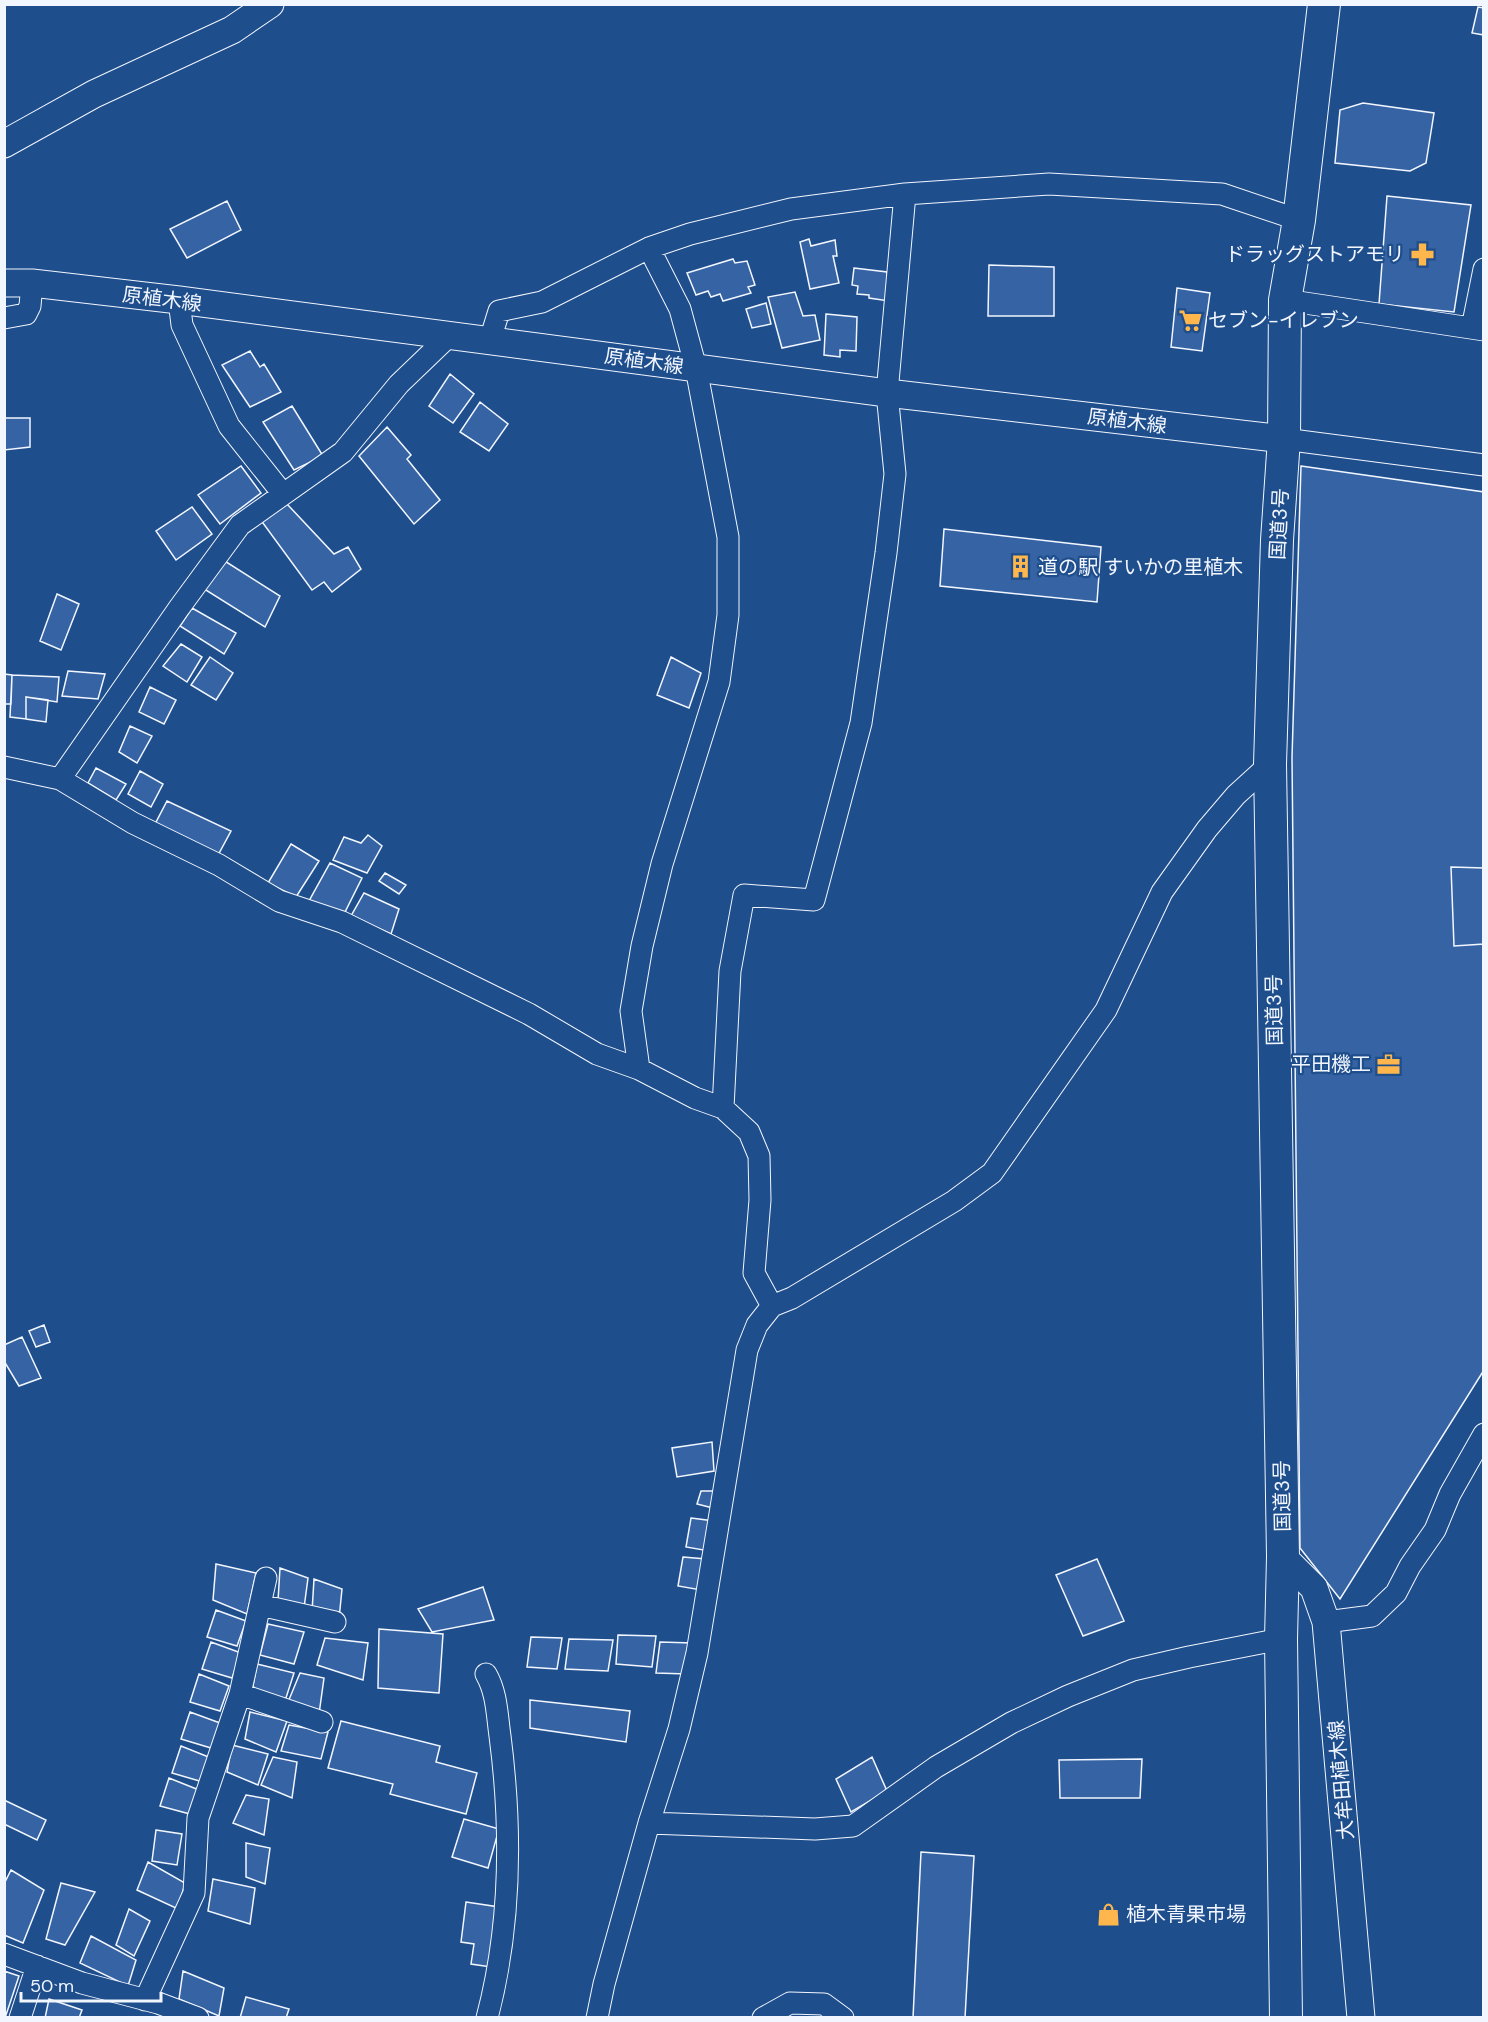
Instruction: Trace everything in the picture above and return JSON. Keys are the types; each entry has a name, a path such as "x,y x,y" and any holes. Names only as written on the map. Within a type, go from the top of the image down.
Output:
{"highway":[{"name":"国道3号","path":"1286,2018 1281,1639 1283,1557 1270,764 1277,540 1284,439 1285,300 1299,220 1324,4"}],"main road":[{"path":"4,144 94,94 232,30 270,4"},
{"name":"原植木線","path":"4,283 32,283 179,300 887,393 1284,439"},
{"name":"大牟田植木線","path":"1283,1557 1314,1588 1326,1622 1361,2018"}],"street":[{"path":"490,340 499,311 542,302 649,248 690,234 791,209 905,194 1049,184 1222,194 1299,220"},
{"path":"723,1108 730,971 744,895 814,900 861,723 895,474 887,393 905,194"},
{"path":"639,1069 631,1011 642,946 662,864 718,682 728,615 728,537 696,368 680,309 649,248"},
{"path":"1285,300 1478,329 1484,269"},
{"path":"4,318 26,314 30,306 32,283"},
{"path":"179,300 182,325 229,426 283,494"},
{"path":"60,779 240,525 343,452 399,384 448,337"},
{"path":"1284,439 1484,465"},
{"path":"597,2018 604,1984 649,1823 679,1729 697,1653 747,1350 758,1325 772,1306 802,1292 954,1201 992,1173 1106,1010 1162,892 1207,829 1236,795 1270,764"},
{"path":"4,767 60,779 133,823 219,865 279,901 342,922 529,1014 597,1054 639,1069 695,1098 723,1108 749,1132 759,1156 760,1200 754,1274 772,1306"},
{"path":"1326,1622 1371,1616 1396,1593 1410,1566 1435,1530 1450,1494 1484,1434"},
{"path":"145,2000 194,1893 198,1818 240,1694 266,1578"},
{"path":"260,1605 334,1622"},
{"path":"649,1823 815,1830 853,1826 936,1767 1011,1723 1068,1696 1133,1670 1281,1639"},
{"path":"486,1674 494,1688 505,1772 508,1875 496,1983 487,2018"},
{"path":"240,1694 322,1722"},
{"path":"4,1954 82,1983 145,2000 198,2018"},
{"path":"20,2018 37,1966"},
{"path":"763,2018 790,2003 824,2004 843,2018"}],"building":[{"path":"1478,7 1484,8 1484,35 1472,33"},
{"path":"1363,103 1434,113 1426,163 1410,171 1335,163 1340,110"},
{"name":"ドラッグストアモリ","path":"1387,196 1471,205 1454,312 1379,304"},
{"path":"227,201 241,230 187,258 170,229"},
{"path":"809,239 811,246 835,240 837,256 833,256 839,283 810,289 800,242"},
{"path":"733,259 735,263 747,261 755,285 748,287 751,293 723,301 720,294 711,297 708,291 696,295 687,273"},
{"path":"989,265 1054,267 1054,316 988,316"},
{"path":"854,268 887,272 887,280 891,280 889,301 857,294 858,286 852,285"},
{"name":"セブン-イレブン","path":"1177,288 1210,293 1202,351 1171,347"},
{"path":"795,292 803,316 815,315 820,340 782,348 768,297"},
{"path":"766,303 771,324 752,328 746,309"},
{"path":"826,314 857,317 856,351 840,350 840,357 824,355"},
{"path":"250,351 260,367 264,364 281,392 250,407 222,365"},
{"path":"450,374 474,394 453,423 429,406"},
{"path":"480,402 508,424 489,451 460,432"},
{"path":"292,406 323,456 294,470 263,422"},
{"path":"4,418 30,418 30,447 4,450"},
{"path":"387,427 411,455 407,459 440,500 414,524 359,456"},
{"path":"241,466 261,493 220,524 198,495"},
{"name":"平田機工","path":"1301,466 1484,492 1484,1370 1340,1599 1300,1548 1292,757"},
{"path":"287,504 334,554 348,547 361,569 332,592 324,582 312,590 260,519"},
{"path":"192,507 212,534 176,560 156,531"},
{"name":"道の駅 すいかの里植木","path":"944,529 1101,547 1097,602 940,586"},
{"path":"220,558 280,596 265,627 201,587"},
{"path":"57,594 79,604 61,650 40,641"},
{"path":"192,608 236,633 224,654 180,626"},
{"path":"181,644 202,657 187,682 163,666"},
{"path":"210,657 233,673 216,700 191,685"},
{"path":"671,657 701,673 689,708 657,695"},
{"path":"68,671 105,674 98,699 62,696"},
{"path":"4,674 12,675 11,704 4,704"},
{"path":"12,675 59,677 57,702 26,697 26,719 10,717"},
{"path":"150,687 176,700 164,724 139,712"},
{"path":"26,697 48,700 46,722 26,719"},
{"path":"130,726 152,736 137,763 119,752"},
{"path":"96,768 126,784 116,800 88,783"},
{"path":"140,771 163,784 151,807 128,794"},
{"path":"167,801 231,831 217,857 154,826"},
{"path":"368,835 382,846 367,873 333,860 344,837 361,843"},
{"path":"291,844 319,861 296,897 268,883"},
{"path":"330,863 362,878 343,916 309,901"},
{"path":"1451,867 1484,868 1484,944 1454,946"},
{"path":"385,873 406,885 399,894 379,881"},
{"path":"364,893 399,909 391,934 351,916"},
{"path":"44,1325 50,1342 36,1347 29,1331"},
{"path":"22,1337 41,1378 19,1386 4,1361 4,1345"},
{"path":"712,1442 714,1471 677,1477 672,1448"},
{"path":"701,1491 717,1491 713,1508 697,1504"},
{"path":"691,1518 714,1521 709,1551 686,1547"},
{"path":"683,1557 706,1559 701,1590 678,1586"},
{"path":"1097,1559 1124,1621 1083,1636 1056,1575"},
{"path":"216,1564 256,1573 247,1614 213,1600"},
{"path":"280,1568 308,1578 304,1608 278,1601"},
{"path":"314,1579 342,1589 339,1619 312,1612"},
{"path":"483,1587 494,1620 432,1632 418,1609"},
{"path":"216,1610 246,1621 237,1646 207,1637"},
{"path":"268,1624 304,1632 294,1664 260,1655"},
{"path":"379,1629 443,1634 439,1693 378,1688"},
{"path":"618,1635 656,1636 652,1667 616,1664"},
{"path":"531,1637 562,1638 557,1669 527,1667"},
{"path":"325,1638 368,1643 363,1680 317,1665"},
{"path":"569,1639 613,1640 608,1671 565,1669"},
{"path":"211,1642 241,1653 232,1678 202,1669"},
{"path":"660,1642 692,1643 687,1674 656,1673"},
{"path":"257,1664 294,1673 284,1704 252,1691"},
{"path":"300,1673 324,1678 319,1714 288,1702"},
{"path":"199,1674 229,1686 220,1711 190,1702"},
{"path":"530,1700 630,1711 626,1742 530,1728"},
{"path":"190,1712 220,1723 211,1748 181,1739"},
{"path":"250,1712 287,1721 276,1752 245,1739"},
{"path":"341,1721 440,1746 436,1762 477,1773 466,1814 390,1794 393,1784 328,1768"},
{"path":"289,1725 328,1732 321,1759 281,1751"},
{"path":"232,1745 268,1754 258,1785 227,1772"},
{"path":"181,1746 211,1758 203,1782 172,1773"},
{"path":"273,1757 297,1762 292,1798 261,1785"},
{"path":"872,1757 887,1791 851,1812 836,1779"},
{"path":"1142,1759 1140,1798 1060,1798 1059,1760"},
{"path":"169,1778 199,1790 190,1814 160,1806"},
{"path":"246,1795 269,1799 264,1835 233,1823"},
{"path":"4,1800 46,1820 37,1840 4,1824"},
{"path":"464,1819 499,1829 488,1868 452,1857"},
{"path":"156,1830 182,1834 177,1865 152,1861"},
{"path":"246,1843 270,1848 265,1884 246,1877"},
{"path":"921,1852 974,1856 965,2018 913,2018"},
{"path":"148,1862 185,1883 178,1909 137,1890"},
{"path":"11,1870 44,1890 23,1943 4,1935 4,1884"},
{"path":"213,1879 255,1888 250,1924 208,1911"},
{"path":"61,1883 95,1892 65,1945 46,1939"},
{"path":"466,1902 499,1907 491,1967 471,1964 474,1944 461,1942"},
{"path":"129,1909 150,1921 134,1956 116,1945"},
{"path":"91,1936 136,1960 128,1986 80,1963"},
{"path":"4,1971 19,1976 5,2018 4,2018"},
{"path":"183,1971 224,1988 219,2016 179,1999"},
{"path":"246,1997 289,2009 286,2018 240,2018"},
{"path":"49,1999 82,2010 79,2018 45,2018"}],"place":[{"name":"ドラッグストアモリ","path":"1423,254"},
{"name":"セブン-イレブン","path":"1190,320"},
{"name":"道の駅 すいかの里植木","path":"1020,567"},
{"name":"平田機工","path":"1389,1064"},
{"name":"植木青果市場","path":"1108,1914"}]}
